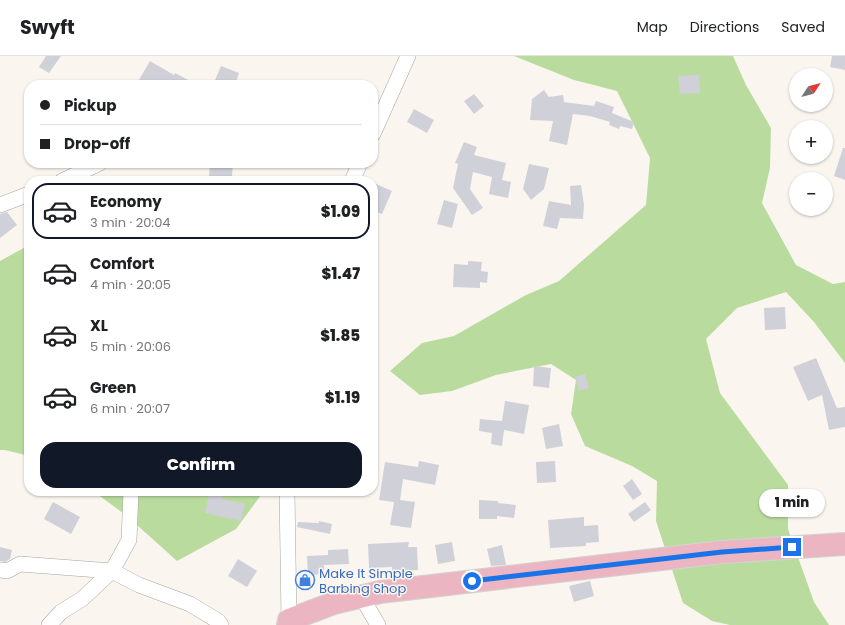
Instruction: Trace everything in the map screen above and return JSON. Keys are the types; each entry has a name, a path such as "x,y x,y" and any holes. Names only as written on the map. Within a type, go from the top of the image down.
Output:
{"main road":[{"path":"289,622 334,603 380,592 722,552 845,544"}],"street":[{"path":"378,123 408,56"},
{"path":"73,176 89,168"},
{"path":"0,205 24,196"},
{"path":"49,625 61,612 82,600 112,571 129,540 131,496"},
{"path":"286,496 289,622"},
{"path":"0,570 8,571 20,564 112,571 139,585 190,604 218,621 221,625"},
{"path":"361,596 378,625"}],"green space":[{"path":"514,56 733,56 746,85 771,128 770,168 762,203 796,265 833,284 845,282 845,363 814,322 786,292 737,308 706,339 720,393 788,485 788,529 814,602 829,625 730,625 712,621 683,603 656,521 657,481 632,466 585,446 571,414 576,380 551,364 496,375 452,391 420,395 390,371 422,343 454,336 526,295 559,281 646,205 650,158 617,91 574,80"},
{"path":"24,248 24,455 0,450 0,261"},
{"path":"100,496 260,496 236,529 177,561 127,516"}],"building":[{"path":"46,56 61,56 49,73 39,67"},
{"path":"832,56 845,56 845,70 830,67"},
{"path":"150,61 174,75 175,73 188,80 139,80"},
{"path":"221,66 239,73 237,80 215,80"},
{"path":"699,75 700,93 680,94 678,76"},
{"path":"544,90 549,97 563,95 564,102 594,106 596,101 614,107 612,113 634,122 632,129 620,126 619,129 609,125 610,122 590,116 573,114 567,145 549,141 553,121 530,120 532,99"},
{"path":"474,94 484,106 474,114 464,101"},
{"path":"414,109 434,120 427,133 407,122"},
{"path":"464,142 477,147 474,155 506,163 502,180 511,182 508,198 489,194 492,177 473,172 470,189 483,208 472,215 453,188 458,164 455,163"},
{"path":"843,148 845,148 845,180 834,176"},
{"path":"529,164 549,168 544,189 531,200 523,189"},
{"path":"210,168 233,168 232,176 209,176"},
{"path":"378,185 392,191 382,214 378,213"},
{"path":"581,185 584,205 583,219 560,218 557,229 543,226 549,201 571,205 570,186"},
{"path":"444,200 458,204 452,228 437,224"},
{"path":"7,212 17,225 0,238 0,214"},
{"path":"468,261 482,262 481,271 488,272 487,283 480,282 480,288 453,287 454,264 468,265"},
{"path":"785,307 786,329 765,330 764,308"},
{"path":"816,358 837,408 845,407 845,427 829,430 822,395 808,401 793,367"},
{"path":"534,366 551,368 549,388 533,386"},
{"path":"585,374 589,388 579,391 575,377"},
{"path":"505,401 529,405 524,434 504,430 502,446 491,444 492,433 479,431 480,419 502,421"},
{"path":"559,424 563,446 546,449 542,428"},
{"path":"419,461 439,465 435,485 403,479 400,500 415,502 411,528 390,525 394,502 379,500 385,462 418,467"},
{"path":"555,461 556,482 537,483 536,462"},
{"path":"632,479 642,494 633,500 623,486"},
{"path":"209,496 223,496 222,499 245,504 241,521 205,513"},
{"path":"479,500 498,501 498,503 516,505 514,518 497,516 497,519 479,519"},
{"path":"53,502 80,517 71,534 44,519"},
{"path":"645,502 651,510 634,522 628,514"},
{"path":"584,517 584,526 598,525 599,542 586,543 586,546 550,548 548,520"},
{"path":"319,521 332,524 330,534 297,527 298,522 319,523"},
{"path":"409,542 408,547 417,547 418,570 392,571 392,567 369,568 368,544"},
{"path":"452,542 455,561 438,564 435,545"},
{"path":"502,545 506,565 491,566 487,549"},
{"path":"0,547 12,550 10,559 5,562 0,561"},
{"path":"348,549 349,564 324,565 324,574 308,575 307,556 328,555 328,550"},
{"path":"238,559 257,571 247,587 228,576"},
{"path":"590,581 594,596 574,602 569,586"}],"place":[{"name":"Make It Simple Barbing Shop","path":"305,580"}],"route":[{"path":"472,581 722,552 792,547"}]}
